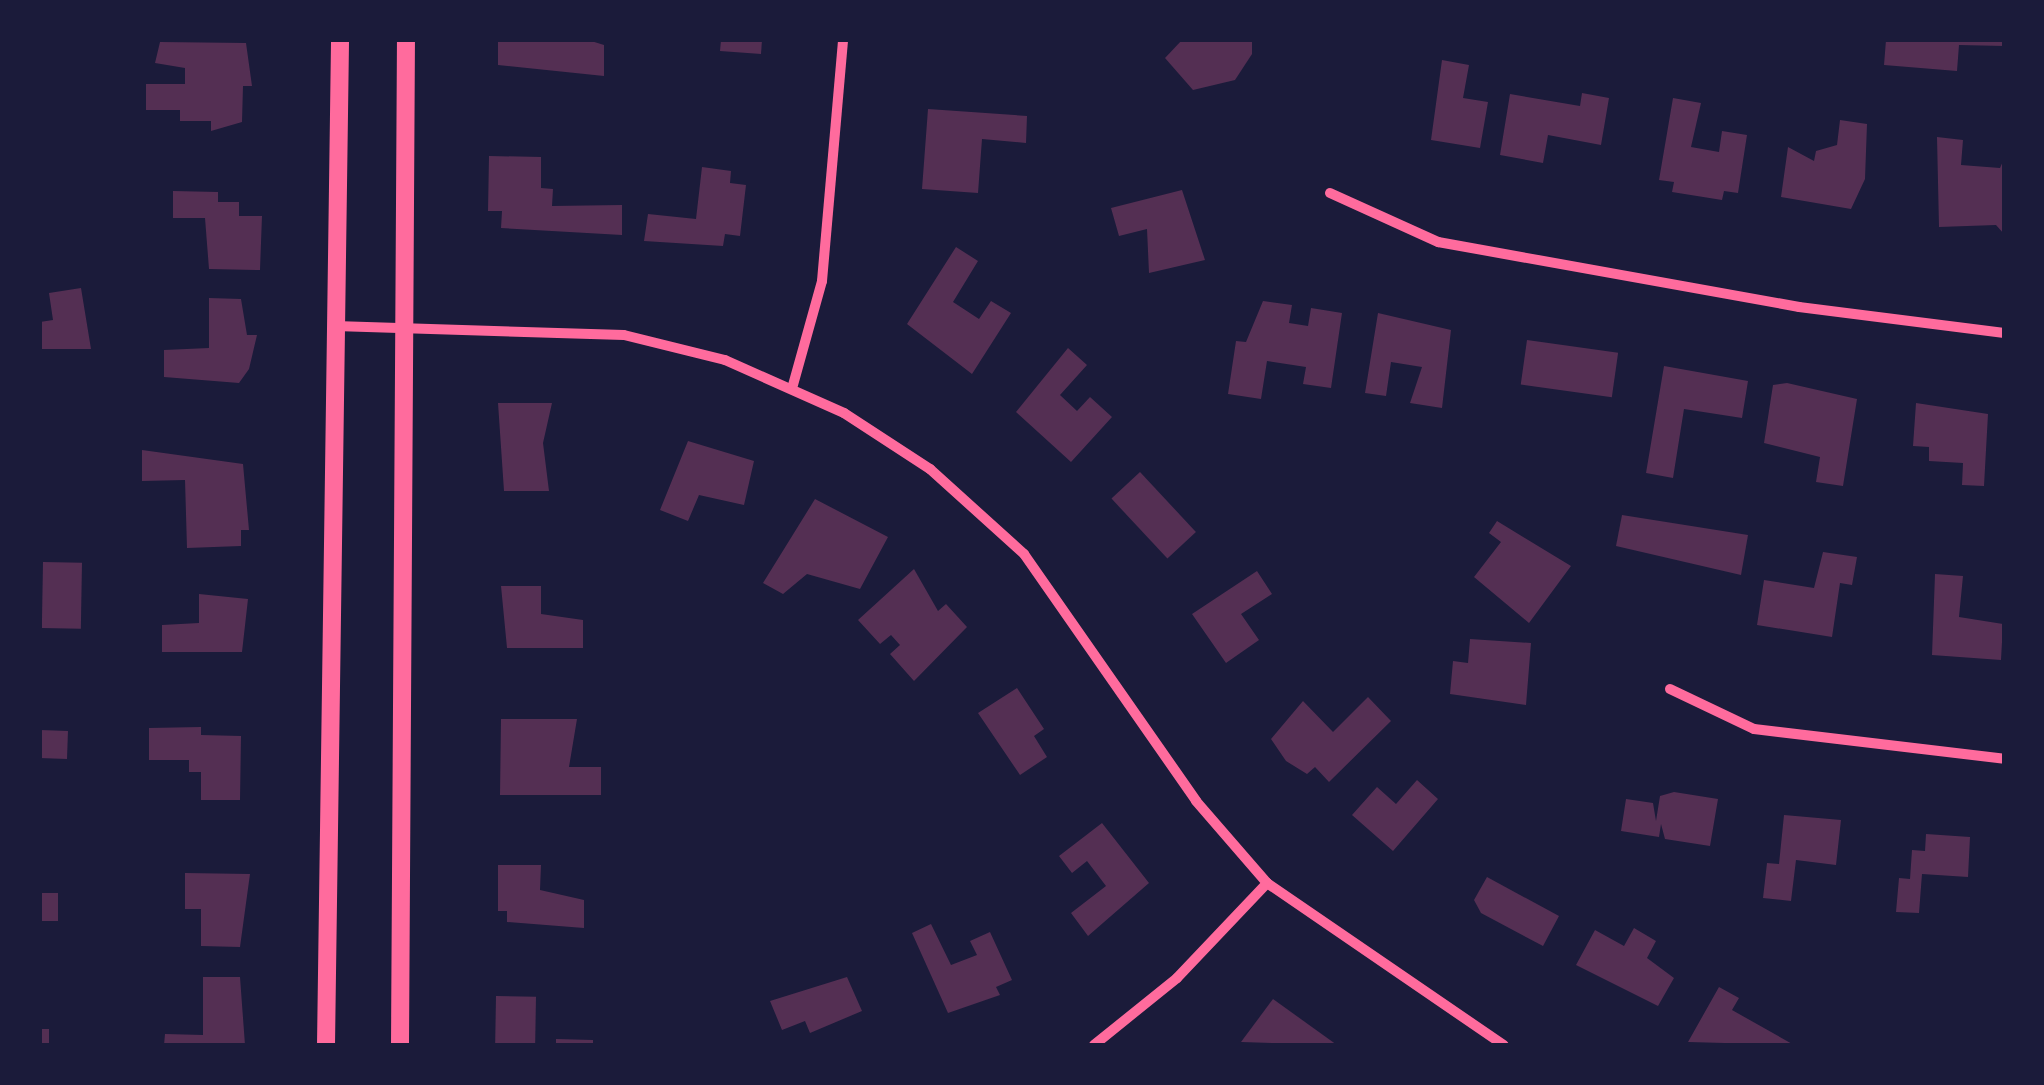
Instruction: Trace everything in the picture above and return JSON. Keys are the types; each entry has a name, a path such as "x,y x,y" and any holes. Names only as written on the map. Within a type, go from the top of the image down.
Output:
{"main road":[{"path":"326,1045 340,40"},
{"path":"400,1045 406,40"}],"street":[{"path":"792,385 822,282 844,40"},
{"path":"1330,193 1438,242 1830,312 2004,333"},
{"path":"335,326 624,335 792,385 930,469 1004,532 1266,883 1504,1045"},
{"path":"1670,689 1754,729 2004,758"},
{"path":"1094,1045 1177,978 1266,883"}],"building":[{"path":"588,40 604,45 604,76 498,65 498,41"},
{"path":"721,40 762,40 761,54 720,51"},
{"path":"1182,40 1252,40 1252,54 1235,80 1193,90 1165,58"},
{"path":"1886,40 2004,40 2004,46 1959,45 1957,71 1884,65"},
{"path":"160,42 246,43 252,86 243,86 242,122 211,131 211,121 180,121 180,110 146,110 146,84 185,84 185,68 155,63"},
{"path":"1442,60 1469,65 1463,98 1488,102 1480,148 1431,140"},
{"path":"1582,93 1609,98 1601,145 1548,135 1543,163 1500,155 1510,94 1580,106"},
{"path":"1673,98 1701,103 1691,147 1719,152 1722,131 1747,135 1738,193 1724,191 1722,200 1672,192 1674,182 1659,180"},
{"path":"928,109 1027,116 1026,143 982,139 978,193 922,189"},
{"path":"1840,120 1867,124 1865,179 1851,209 1781,197 1788,147 1814,161 1816,151 1837,145"},
{"path":"1937,137 1963,140 1961,165 2000,168 2004,159 2004,234 1996,225 1939,227"},
{"path":"489,156 541,157 541,188 553,189 552,206 622,205 622,235 501,228 502,211 488,211"},
{"path":"702,167 731,171 730,183 746,185 740,236 725,234 723,246 644,241 648,214 696,219"},
{"path":"1182,190 1205,260 1149,273 1147,229 1119,236 1111,208"},
{"path":"173,191 218,192 218,202 239,202 239,216 262,216 260,270 209,269 205,218 173,218"},
{"path":"956,247 978,261 953,302 979,319 991,301 1011,313 972,374 907,324"},
{"path":"81,288 91,349 40,349 40,322 53,320 49,293"},
{"path":"209,298 241,299 247,335 257,335 249,369 239,383 164,377 164,350 209,348"},
{"path":"1263,301 1292,305 1289,323 1308,326 1311,308 1342,313 1331,388 1303,384 1306,367 1267,361 1261,399 1228,394 1236,341 1246,342"},
{"path":"1378,313 1451,330 1442,408 1410,403 1422,367 1391,362 1386,396 1365,393"},
{"path":"1527,340 1618,353 1612,397 1521,385"},
{"path":"1068,348 1087,365 1060,395 1077,411 1090,397 1112,417 1071,462 1016,412"},
{"path":"1664,366 1748,381 1742,418 1684,409 1673,478 1646,473"},
{"path":"1787,383 1857,399 1843,486 1816,482 1820,457 1764,443 1773,385"},
{"path":"498,403 552,403 543,443 549,491 504,491"},
{"path":"1916,403 1988,414 1984,486 1962,485 1963,463 1929,461 1929,447 1913,446"},
{"path":"688,441 754,461 744,505 699,495 688,521 660,510"},
{"path":"142,450 243,464 249,530 241,530 241,546 187,548 185,480 142,481"},
{"path":"1140,472 1196,532 1167,559 1111,499"},
{"path":"815,499 888,537 860,589 807,574 783,594 763,583"},
{"path":"1622,515 1748,535 1741,575 1616,546"},
{"path":"1497,521 1571,566 1529,623 1474,577 1501,542 1489,533"},
{"path":"1823,552 1857,557 1852,585 1840,583 1832,637 1757,625 1764,580 1814,588"},
{"path":"43,562 82,563 81,629 42,628"},
{"path":"914,569 938,611 946,604 967,627 914,681 890,654 900,645 891,635 880,644 858,620"},
{"path":"1257,571 1272,594 1241,614 1259,640 1226,663 1192,614"},
{"path":"1935,574 1963,576 1959,617 2003,624 2001,660 1932,655"},
{"path":"501,586 541,586 541,614 583,620 583,648 507,648"},
{"path":"199,594 248,599 242,652 162,652 162,625 199,623"},
{"path":"1470,639 1531,643 1526,705 1450,694 1453,661 1468,663"},
{"path":"1017,688 1044,729 1034,736 1047,757 1020,775 978,713"},
{"path":"1368,697 1391,721 1329,782 1315,767 1307,774 1286,761 1271,739 1303,701 1333,732"},
{"path":"501,719 577,719 569,767 601,767 601,795 500,795"},
{"path":"201,727 201,735 241,736 240,800 201,800 201,772 189,772 189,760 149,760 149,728"},
{"path":"40,730 68,731 67,759 40,758"},
{"path":"1417,780 1438,799 1393,851 1352,815 1377,787 1396,804"},
{"path":"1674,792 1718,799 1710,846 1665,839 1661,824 1659,837 1621,831 1626,799 1653,803 1656,821 1660,796"},
{"path":"1784,815 1841,820 1836,865 1796,860 1791,901 1763,898 1767,863 1779,864"},
{"path":"1102,823 1149,883 1088,936 1071,913 1106,886 1087,861 1072,873 1059,856"},
{"path":"1926,834 1970,837 1968,877 1922,874 1919,913 1896,912 1899,878 1910,879 1912,850 1925,851"},
{"path":"498,865 541,865 540,890 584,900 584,928 507,922 507,911 498,911"},
{"path":"185,873 250,874 240,947 201,946 201,909 185,909"},
{"path":"1487,877 1559,916 1543,946 1481,913 1474,900"},
{"path":"40,893 58,893 58,921 40,921"},
{"path":"931,924 951,965 977,955 970,941 990,932 1012,980 996,987 1000,995 948,1013 912,933"},
{"path":"1634,928 1656,941 1647,958 1674,978 1658,1006 1576,965 1595,930 1624,946"},
{"path":"203,977 240,977 245,1045 164,1045 165,1034 203,1035"},
{"path":"847,977 862,1011 810,1033 805,1021 782,1030 770,1001"},
{"path":"1719,987 1739,998 1732,1010 1794,1045 1688,1042"},
{"path":"496,996 536,997 535,1045 495,1045"},
{"path":"1273,999 1337,1045 1241,1042"},
{"path":"40,1029 49,1029 49,1045 40,1045"},
{"path":"556,1039 593,1040 593,1045 556,1045"}]}
